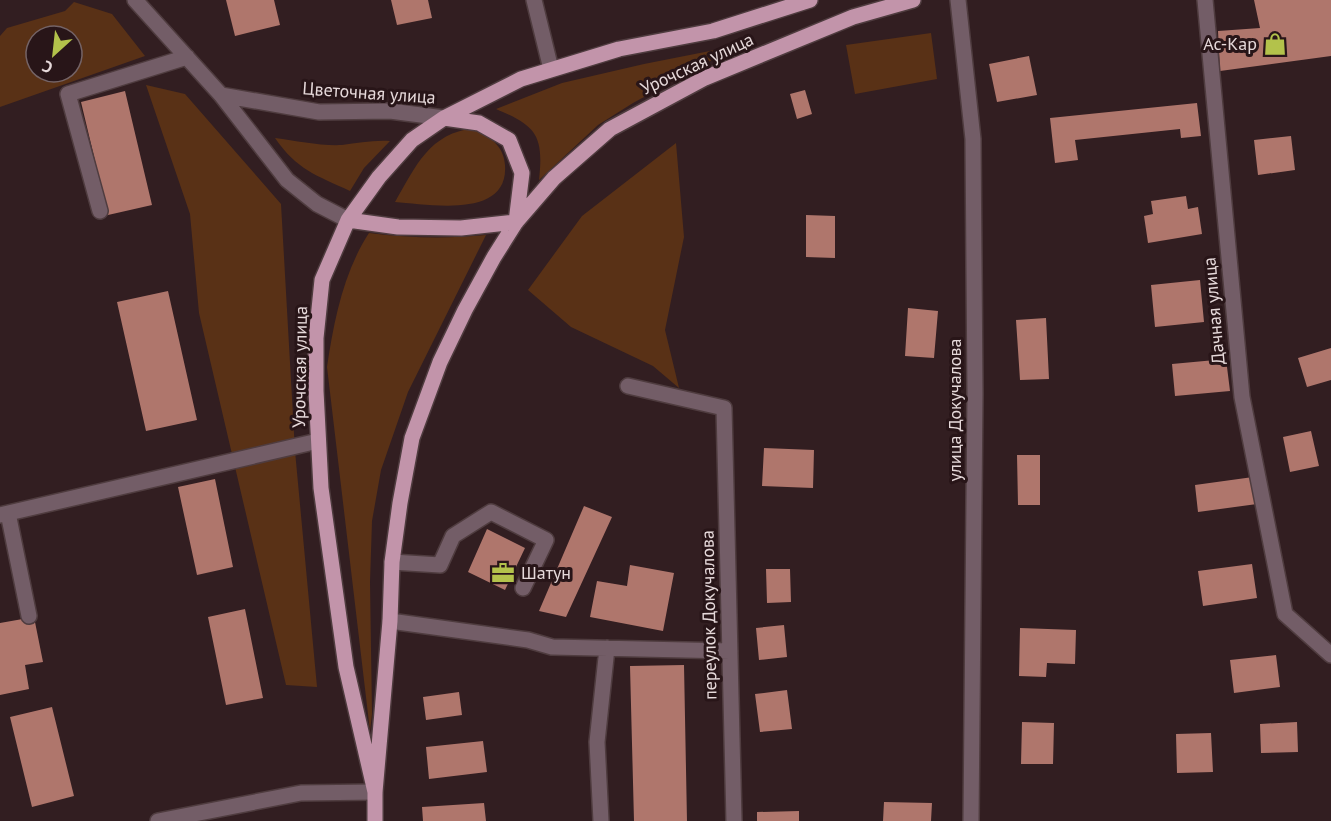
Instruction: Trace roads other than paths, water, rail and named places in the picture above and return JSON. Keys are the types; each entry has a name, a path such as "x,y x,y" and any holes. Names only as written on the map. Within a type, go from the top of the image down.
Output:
{"main road":[{"name":"Урочская улица","path":"375,792 346,668 321,488 318,441 316,338 322,280 348,220 379,177 412,140 444,118 521,79 620,49 712,32 810,0"},
{"name":"Урочская улица","path":"375,821 375,792 390,621 392,562 412,438 440,362 465,310 516,222 554,178 610,129 705,78 853,17 913,0"},
{"path":"348,220 398,227 461,228 516,222 522,173 509,140 479,123 444,118"}],"street":[{"path":"135,0 221,95 287,180 317,204 348,220"},
{"path":"534,0 551,69"},
{"name":"улица Докучалова","path":"957,0 973,139 975,394 970,821"},
{"name":"Дачная улица","path":"1205,0 1242,397 1286,614 1331,655"},
{"path":"100,210 68,93 187,57"},
{"name":"Цветочная улица","path":"221,95 319,112 390,111 444,118"},
{"name":"переулок Докучалова","path":"628,387 724,408 734,821"},
{"path":"29,616 4,514 318,441"},
{"path":"392,562 440,564 453,536 491,513 546,540 523,588"},
{"path":"390,621 528,640 552,647 730,651"},
{"path":"601,821 597,742 607,648"},
{"path":"158,821 301,793 375,792"}],"place":[{"name":"Ас-Кар","path":"1275,44"},
{"name":"Шатун","path":"503,573"}]}
